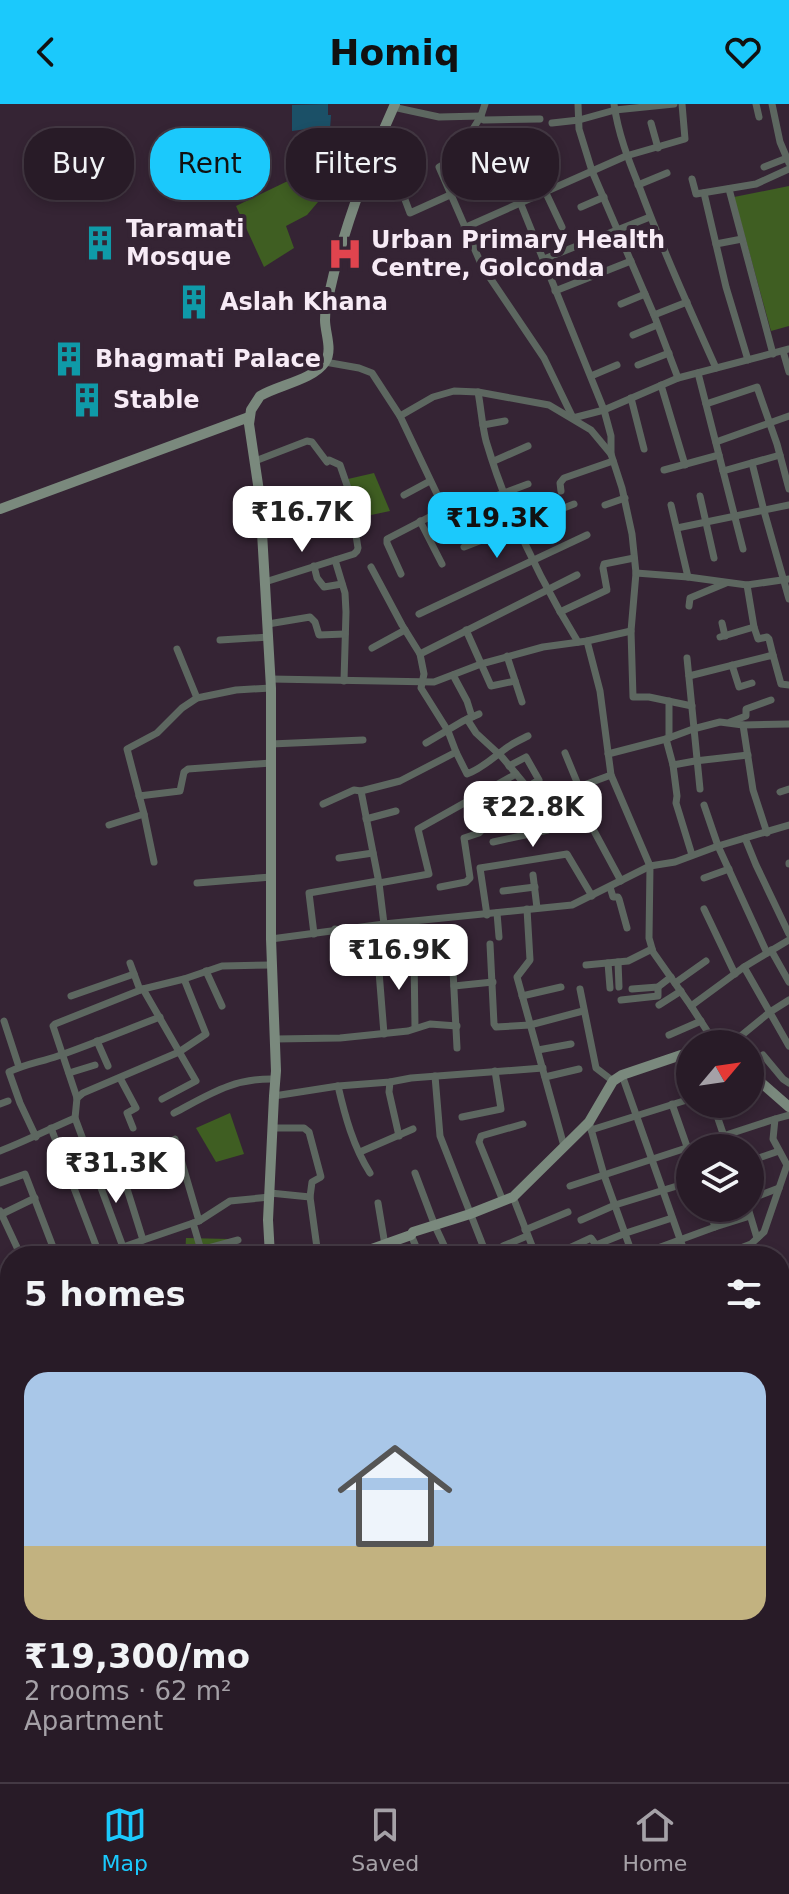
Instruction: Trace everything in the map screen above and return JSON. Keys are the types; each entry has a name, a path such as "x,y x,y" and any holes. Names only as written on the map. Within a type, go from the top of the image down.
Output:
{"street":[{"path":"474,128 485,104"},
{"path":"578,104 579,129 592,171 678,378"},
{"path":"552,123 579,120 615,107 674,104"},
{"path":"559,185 626,156 685,139 682,104"},
{"path":"756,104 759,117"},
{"path":"772,104 788,163"},
{"path":"385,128 394,106 439,117 540,119"},
{"path":"615,107 626,156 716,368"},
{"path":"651,123 658,148"},
{"path":"764,167 788,163"},
{"path":"692,179 696,194 729,189 756,184 788,163"},
{"path":"638,185 667,173"},
{"path":"729,189 773,354"},
{"path":"704,193 726,287 748,360"},
{"path":"581,207 604,197"},
{"path":"405,200 410,213 442,199"},
{"path":"269,1246 275,1079 271,939 271,683 260,498 249,417 260,396 309,375 325,362 328,355 327,302 356,200"},
{"path":"452,200 482,266 544,358 573,418"},
{"path":"464,228 525,200"},
{"path":"549,200 562,227"},
{"path":"520,202 591,376 611,436 612,458 632,534 636,573 631,631 633,697 649,697 692,706"},
{"path":"544,259 650,217"},
{"path":"716,244 742,239"},
{"path":"555,291 631,261"},
{"path":"621,304 645,294"},
{"path":"654,315 687,302"},
{"path":"633,335 657,325"},
{"path":"573,418 604,410 678,378 786,350 789,372"},
{"path":"638,365 669,353"},
{"path":"325,362 372,373 400,416 443,510 450,513 528,484"},
{"path":"591,376 617,365"},
{"path":"698,373 743,549"},
{"path":"661,385 685,465"},
{"path":"706,404 757,387 789,489"},
{"path":"400,416 433,397 454,391 478,392 549,405 591,430 612,458"},
{"path":"478,392 486,440 504,493 532,560 560,612 582,642 600,691 611,775 650,866 649,938 652,949 706,1030"},
{"path":"631,398 644,449"},
{"path":"716,442 789,416"},
{"path":"0,509 249,417"},
{"path":"483,425 505,421"},
{"path":"255,461 307,441 312,442 327,462 340,465 349,491 358,548 354,554 265,582"},
{"path":"494,461 528,446"},
{"path":"664,470 719,455"},
{"path":"723,471 780,455"},
{"path":"561,491 560,483 566,476 612,458"},
{"path":"752,463 787,580 789,599"},
{"path":"404,495 430,481"},
{"path":"700,496 714,558"},
{"path":"605,505 625,498"},
{"path":"464,547 574,504"},
{"path":"671,505 688,577"},
{"path":"677,528 789,505"},
{"path":"401,574 386,541 388,537 443,510"},
{"path":"420,521 442,564"},
{"path":"419,614 587,535"},
{"path":"560,612 607,590 604,564 634,558"},
{"path":"335,560 346,612 344,681"},
{"path":"314,566 317,578 324,587 342,584"},
{"path":"371,567 420,654 424,682 421,688 448,731 467,774 528,736"},
{"path":"636,573 747,585 787,580"},
{"path":"420,654 577,575"},
{"path":"689,606 690,598 728,583"},
{"path":"747,585 758,639 769,639 781,684 789,685"},
{"path":"268,624 310,617 319,635 345,634"},
{"path":"722,623 722,636 754,627"},
{"path":"372,648 405,630"},
{"path":"466,630 491,686 515,681"},
{"path":"154,862 127,749 157,733 197,698 271,683 434,682 507,656 631,631"},
{"path":"220,640 269,637"},
{"path":"177,649 197,698"},
{"path":"689,676 773,655"},
{"path":"507,656 522,702"},
{"path":"687,658 700,789"},
{"path":"732,665 739,687 752,683"},
{"path":"453,675 473,717 476,733 527,787 550,775"},
{"path":"728,723 746,716 746,709 771,700"},
{"path":"669,701 667,739 676,803 692,855"},
{"path":"426,743 473,717"},
{"path":"608,754 720,722 789,724"},
{"path":"743,725 753,790 767,833"},
{"path":"271,744 363,740"},
{"path":"323,804 354,790 400,781 456,752"},
{"path":"493,842 548,830 582,814 565,753"},
{"path":"673,765 748,755"},
{"path":"509,766 526,757 551,827"},
{"path":"139,796 180,791 184,772 188,769 271,763"},
{"path":"314,934 309,893 429,874 418,829 532,768"},
{"path":"541,801 611,775"},
{"path":"361,791 384,924"},
{"path":"440,887 466,882 470,878 464,838 481,831 471,799"},
{"path":"704,805 729,869 769,952 789,982"},
{"path":"366,819 396,811"},
{"path":"109,825 144,814"},
{"path":"271,939 335,929 572,905 650,866 675,862 789,825"},
{"path":"593,829 621,881"},
{"path":"691,1006 789,937 745,838"},
{"path":"562,846 592,896"},
{"path":"339,858 373,853"},
{"path":"487,915 480,868 567,854"},
{"path":"488,855 490,866"},
{"path":"704,878 729,869"},
{"path":"533,875 537,908"},
{"path":"197,883 271,877"},
{"path":"503,891 535,887"},
{"path":"610,887 613,897 619,898 627,928"},
{"path":"527,909 530,960 517,977 564,1146"},
{"path":"704,909 735,974"},
{"path":"497,913 499,937"},
{"path":"335,929 336,964 452,951 457,1048"},
{"path":"490,944 495,1026 530,1025 583,1011"},
{"path":"586,965 628,961 652,949"},
{"path":"414,956 415,1027"},
{"path":"378,959 384,1034"},
{"path":"632,989 658,987 706,961"},
{"path":"618,962 619,987"},
{"path":"130,963 142,990 196,1081 162,1099"},
{"path":"608,963 610,988"},
{"path":"123,1246 75,1118 77,1098 54,1025 142,990 222,966 272,965"},
{"path":"744,967 789,1046"},
{"path":"206,971 222,1006"},
{"path":"71,996 134,974"},
{"path":"77,1098 179,1052 206,1034 184,979"},
{"path":"454,986 493,982"},
{"path":"522,996 561,987"},
{"path":"621,1000 658,996 658,987"},
{"path":"580,989 596,1068 617,1078 636,1116 682,1246"},
{"path":"90,990 95,1007"},
{"path":"659,1005 681,991"},
{"path":"748,1030 789,1000"},
{"path":"36,1137 9,1072 160,1017"},
{"path":"4,1021 19,1067"},
{"path":"669,1035 701,1021"},
{"path":"275,1039 384,1034 430,1024 457,1026"},
{"path":"97,1041 108,1066"},
{"path":"538,1050 571,1044"},
{"path":"764,1056 789,1083"},
{"path":"378,1203 385,1245 508,1199 590,1126 617,1078 676,1057"},
{"path":"69,1073 95,1065"},
{"path":"274,1096 411,1078 495,1071 544,1073 579,1069"},
{"path":"462,1117 501,1109 495,1071"},
{"path":"435,1076 440,1136 483,1246"},
{"path":"120,1078 136,1108 127,1113 133,1128"},
{"path":"174,1113 224,1087 254,1079 275,1079"},
{"path":"390,1082 389,1092 399,1136"},
{"path":"764,1085 789,1107"},
{"path":"338,1086 346,1122 370,1173"},
{"path":"590,1126 676,1103"},
{"path":"672,1104 683,1134"},
{"path":"730,1134 789,1115"},
{"path":"0,1151 75,1118"},
{"path":"746,1246 764,1232 787,1165 773,1139 775,1119"},
{"path":"523,1124 481,1136 479,1142 487,1165 532,1246"},
{"path":"590,1126 604,1175 631,1246"},
{"path":"51,1128 98,1246"},
{"path":"272,1128 308,1129 321,1177 312,1182 310,1197 317,1246"},
{"path":"360,1152 413,1129"},
{"path":"175,1139 200,1246"},
{"path":"113,1144 143,1240"},
{"path":"764,1156 779,1151"},
{"path":"570,1186 676,1154"},
{"path":"0,1183 24,1173 53,1246"},
{"path":"415,1173 444,1246"},
{"path":"581,1220 615,1205 676,1186"},
{"path":"764,1194 779,1188"},
{"path":"126,1246 196,1222 230,1201 270,1195 310,1197"},
{"path":"16,1246 1,1213 35,1198"},
{"path":"503,1246 568,1212"},
{"path":"574,1246 591,1238 596,1245 672,1218"},
{"path":"713,1222 715,1227"},
{"path":"663,1246 726,1222"},
{"path":"752,1222 757,1238"},
{"path":"411,1235 416,1246"},
{"path":"216,1246 238,1240"}],"green space":[{"path":"286,182 286,200 320,200 307,215 286,226 294,248 264,267 236,206 248,200 270,200 270,190"},
{"path":"789,186 789,326 771,331 734,197"},
{"path":"374,473 390,511 357,518 348,479"},
{"path":"230,1113 244,1154 216,1162 196,1128"},
{"path":"186,1238 229,1239 229,1246 186,1246"}],"water":[{"path":"328,104 330,128 292,128 292,105"}],"place":[{"name":"Taramati Mosque","path":"100,243"},
{"name":"Urban Primary Health Centre, Golconda","path":"345,254"},
{"name":"Aslah Khana","path":"194,302"},
{"name":"Bhagmati Palace","path":"69,359"},
{"name":"Stable","path":"87,400"}]}
